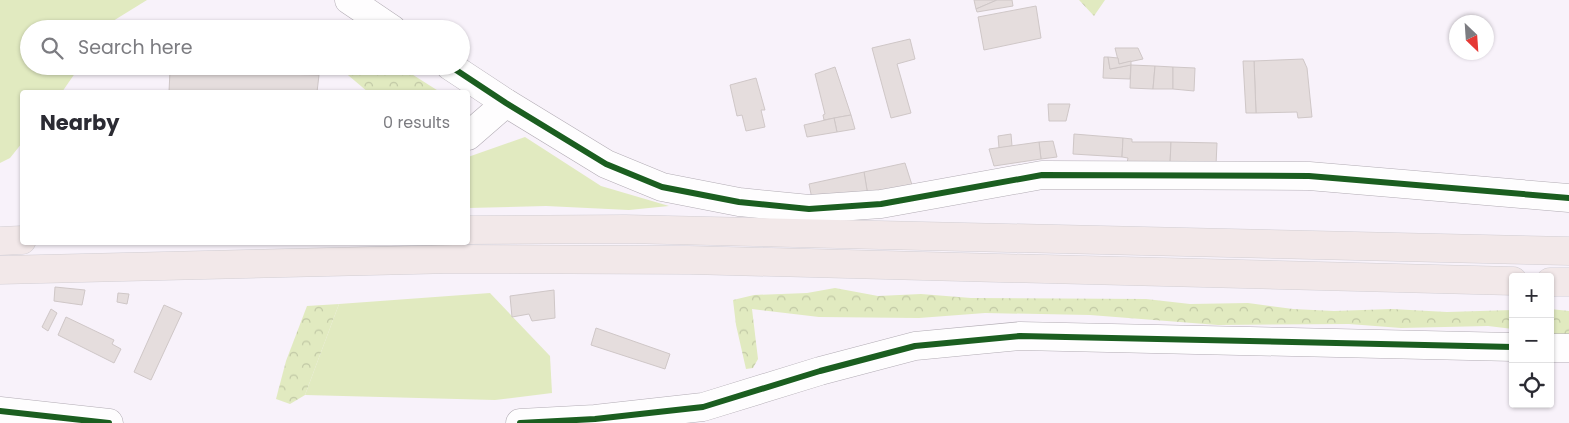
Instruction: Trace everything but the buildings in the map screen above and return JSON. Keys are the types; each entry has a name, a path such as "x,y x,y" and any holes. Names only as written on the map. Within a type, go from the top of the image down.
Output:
{"highway":[{"path":"470,230 625,229 1569,250"},
{"path":"0,241 20,240"},
{"path":"0,270 454,259 689,260 1509,280"},
{"path":"1554,282 1569,282"}],"street":[{"path":"348,0 378,20"},
{"path":"464,75 606,164 662,188 739,202 800,208 881,204 1042,175 1309,176 1569,198"},
{"path":"470,134 506,103"},
{"path":"520,423 594,419 703,407 820,371 916,346 1020,336 1509,347"},
{"path":"1554,348 1569,348"},
{"path":"0,410 109,423"}],"green space":[{"path":"0,0 147,0 115,20 20,20 20,75 74,75 63,90 20,90 20,146 10,158 0,163"},
{"path":"1079,0 1105,0 1094,16"},
{"path":"348,75 413,75 437,90 366,90"},
{"path":"525,137 601,186 669,206 629,210 546,206 470,208 470,156"},
{"path":"835,288 878,296 921,294 971,298 1146,299 1190,304 1248,303 1293,309 1334,311 1392,309 1447,312 1509,310 1509,329 1488,326 1401,328 1349,324 1218,325 1090,315 985,313 919,318 819,317 752,309 758,359 753,368 746,369 736,325 733,300 754,295 807,293"},
{"path":"490,293 550,356 552,393 495,400 305,395 339,304"},
{"path":"339,304 305,395 290,404 276,399 286,361 307,306"},
{"path":"1554,309 1569,311 1569,335 1554,334"}],"cycle path":[{"path":"464,75 606,164 662,187 739,202 809,209 881,204 1042,175 1309,176 1569,198"},
{"path":"520,423 595,419 703,407 820,371 915,346 1020,336 1509,347"},
{"path":"0,411 109,423"}]}
